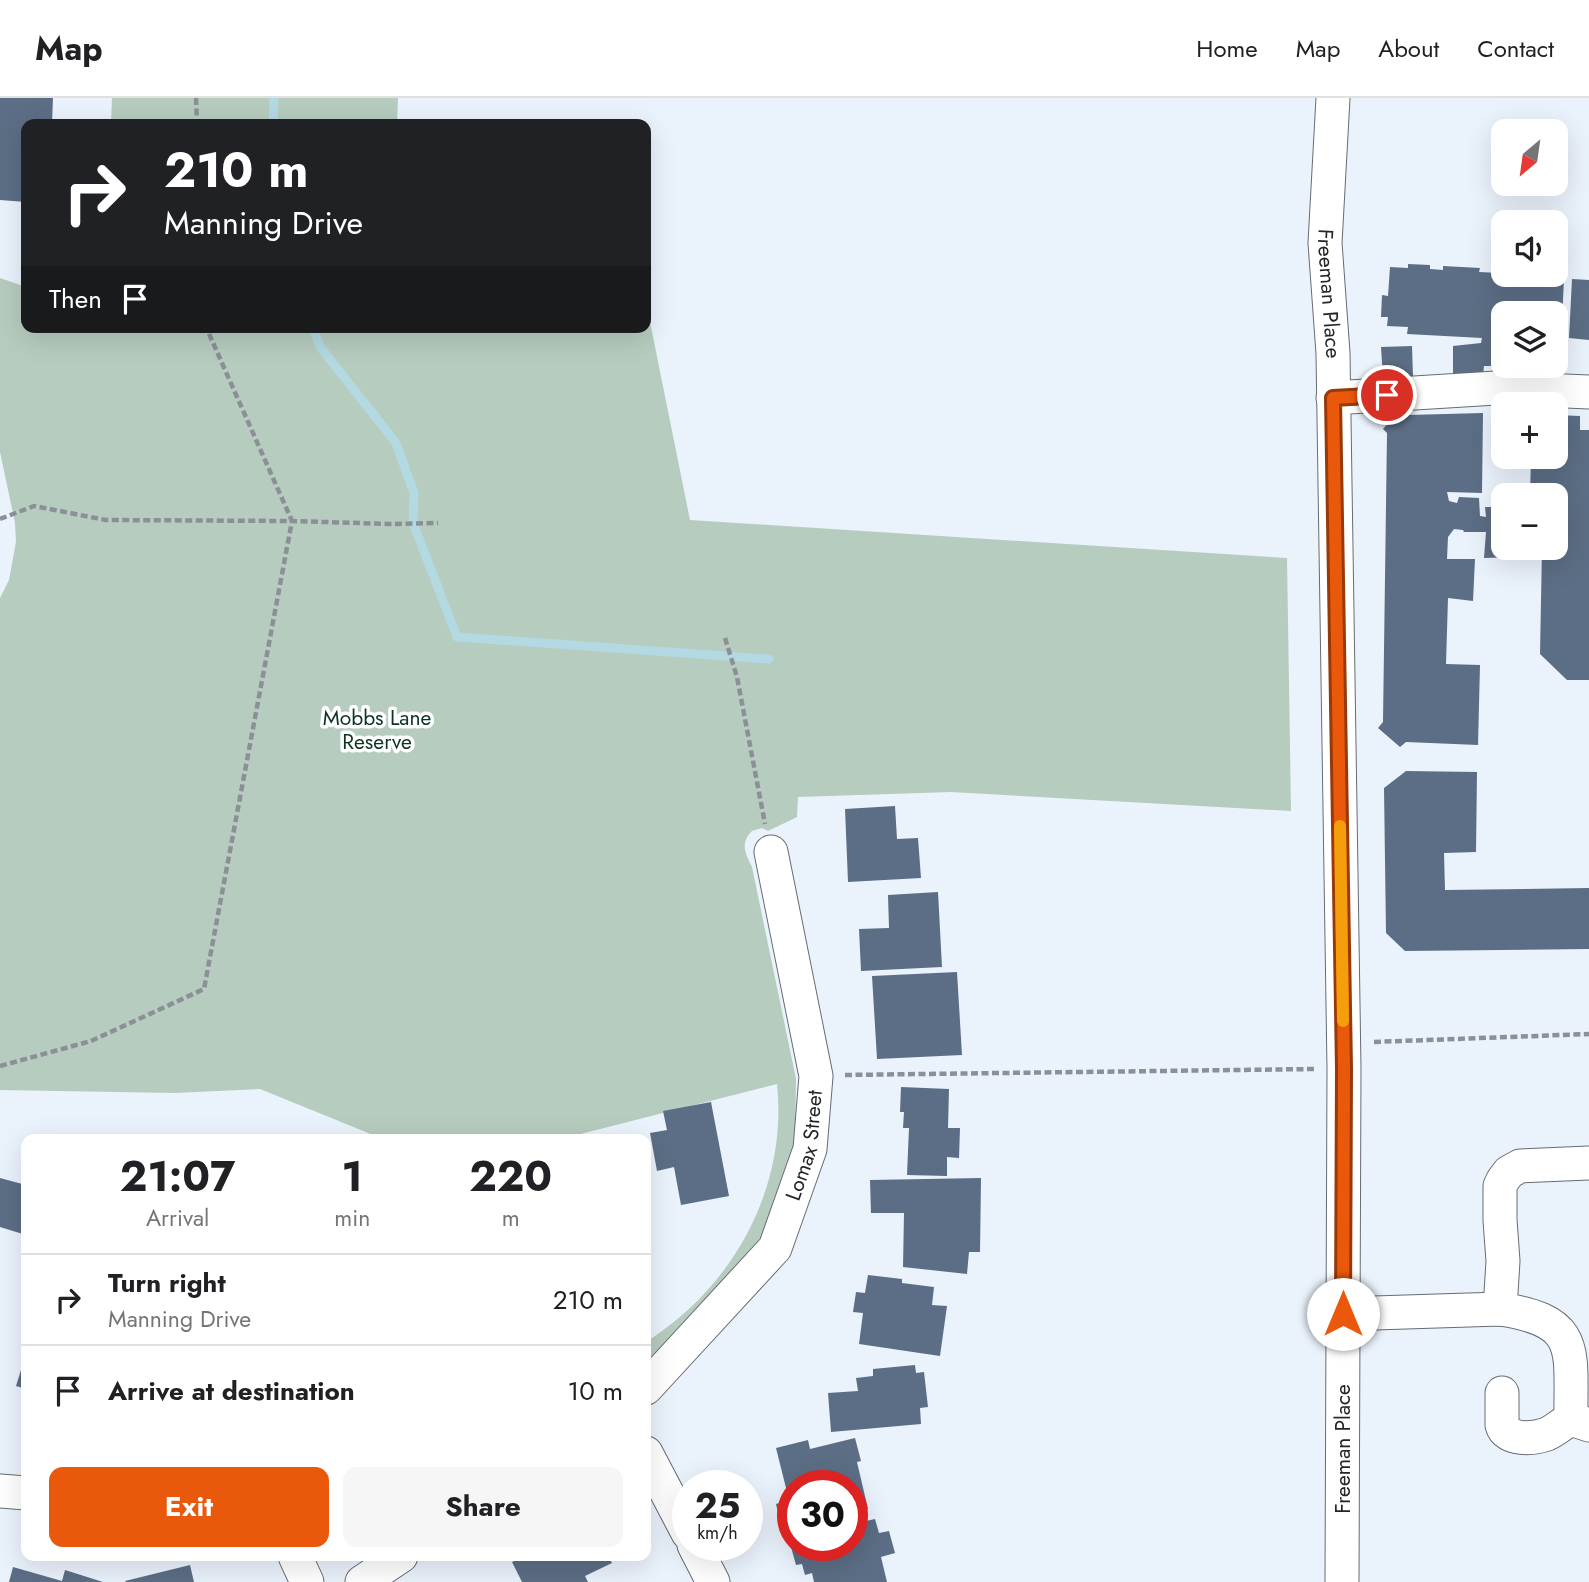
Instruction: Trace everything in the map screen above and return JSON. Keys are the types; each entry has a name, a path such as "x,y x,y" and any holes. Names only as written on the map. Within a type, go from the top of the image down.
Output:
{"street":[{"name":"Freeman Place","path":"1333,98 1325,243 1333,354 1344,1069 1342,1582"},
{"path":"1333,398 1496,388 1589,392"},
{"name":"Lomax Street","path":"651,1383 775,1248 810,1149 816,1076 771,852"},
{"path":"1500,1310 1503,1261 1500,1210 1503,1180 1509,1172 1520,1166 1589,1163"},
{"path":"1343,1314 1500,1310 1525,1313 1562,1333 1570,1355 1580,1422 1545,1435 1508,1435 1502,1425 1502,1393"},
{"path":"651,1463 672,1503"},
{"path":"0,1491 21,1493"},
{"path":"297,1561 307,1582"},
{"path":"362,1582 394,1561"},
{"path":"702,1561 713,1582"}],"path":[{"path":"196,98 197,119"},
{"path":"0,1066 90,1041 204,989 292,521 209,333"},
{"path":"0,519 34,506 106,520 438,523"},
{"path":"725,638 737,677 771,852"},
{"path":"816,1076 1344,1069 1364,1042 1589,1034"}],"green space":[{"path":"112,98 398,98 397,119 111,119"},
{"name":"Mobbs Lane Reserve","path":"0,278 21,285 21,333 651,333 651,327 690,520 1287,558 1291,811 951,792 798,797 797,817 768,831 762,828 752,831 748,835 745,848 752,867 796,1079 795,1141 789,1171 769,1230 671,1346 651,1359 651,1338 705,1293 729,1264 748,1231 763,1197 773,1160 778,1123 777,1084 581,1134 371,1134 260,1089 174,1093 0,1090 0,598 9,580 16,542 15,523 0,452"}],"building":[{"path":"0,98 53,98 52,119 21,119 21,202 0,200"},
{"path":"1408,264 1430,265 1430,269 1443,270 1443,266 1480,268 1479,272 1491,273 1491,287 1564,287 1563,301 1491,301 1491,366 1484,366 1483,375 1453,375 1453,346 1481,343 1482,338 1407,334 1408,327 1387,326 1388,317 1381,317 1382,295 1388,296 1390,267 1408,268"},
{"path":"1572,279 1589,280 1589,340 1569,338"},
{"path":"1412,346 1413,376 1383,378 1381,347"},
{"path":"1402,407 1408,415 1483,413 1482,493 1447,492 1449,501 1457,503 1459,497 1479,498 1480,516 1486,517 1485,507 1491,507 1491,558 1484,558 1486,532 1454,529 1448,537 1447,559 1475,559 1473,601 1448,598 1446,664 1480,665 1478,745 1406,742 1400,747 1378,728 1383,722 1387,433 1383,429"},
{"path":"1568,416 1580,416 1580,430 1589,430 1589,680 1567,680 1540,654 1542,560 1568,560 1568,483 1530,483 1531,469 1568,469"},
{"path":"1406,771 1477,772 1476,852 1444,853 1445,890 1589,888 1589,949 1405,951 1386,933 1384,788"},
{"path":"895,806 897,839 918,838 921,878 848,882 845,809"},
{"path":"938,892 942,967 861,971 859,929 889,928 888,895"},
{"path":"957,972 962,1055 877,1059 872,976"},
{"path":"901,1087 949,1089 948,1128 960,1128 959,1158 947,1157 947,1176 907,1175 909,1128 903,1128 904,1112 900,1112"},
{"path":"711,1102 729,1196 681,1205 674,1167 657,1171 650,1133 667,1130 663,1111"},
{"path":"0,1178 21,1184 21,1233 0,1227"},
{"path":"981,1178 980,1252 969,1252 967,1274 903,1267 904,1213 871,1213 870,1180"},
{"path":"868,1275 902,1279 902,1283 934,1287 932,1305 947,1306 940,1356 859,1344 863,1313 853,1312 856,1292 865,1293"},
{"path":"915,1365 916,1373 924,1372 928,1407 920,1408 921,1424 831,1432 828,1393 858,1391 856,1378 873,1376 873,1369"},
{"path":"21,1370 21,1388 16,1386"},
{"path":"855,1438 861,1461 857,1462 859,1470 782,1470 776,1448 808,1440 810,1449"},
{"path":"875,1519 879,1533 889,1531 895,1553 881,1557 887,1582 814,1582 812,1573 805,1575 802,1564 796,1565 795,1561 868,1561 868,1521"},
{"path":"512,1562 612,1563 585,1576 588,1582 522,1582"},
{"path":"190,1565 194,1582 125,1581"},
{"path":"13,1567 62,1581 65,1570 103,1582 9,1582"}],"waterway":[{"path":"273,119 274,98"},
{"path":"315,333 321,348 396,443 414,493 413,523 457,637 769,659"}],"slow traffic":[{"path":"1340,826 1343,1021"}],"route":[{"path":"1343,1314 1344,1069 1333,398 1387,395"}]}
